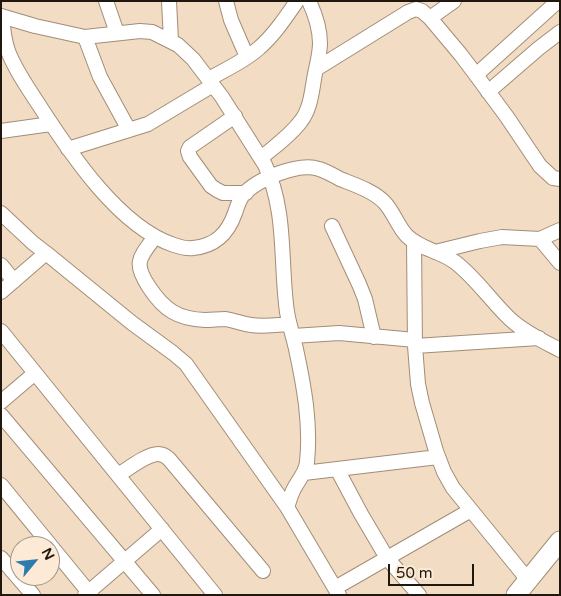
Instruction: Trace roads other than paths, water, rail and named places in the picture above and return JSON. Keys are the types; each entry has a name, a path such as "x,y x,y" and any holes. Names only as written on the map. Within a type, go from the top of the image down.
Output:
{"main road":[{"path":"522,588 560,541"}],"street":[{"path":"106,1 117,33"},
{"path":"169,1 171,41"},
{"path":"226,1 231,20 247,57"},
{"path":"68,149 148,124 260,47 275,31 297,1"},
{"path":"261,158 301,122 308,107 320,54 320,41 310,1"},
{"path":"430,18 454,1"},
{"path":"476,75 558,1"},
{"path":"316,68 408,12 416,9 422,11 461,55 507,117 540,166 553,178 560,179"},
{"path":"287,507 307,464 306,395 287,311 276,193 270,176 261,158 211,82 193,59 171,41 152,32 140,31 85,37 35,26 2,16 8,52 51,124 90,178 119,209 146,232 162,241 181,247 192,248 211,244 226,232 243,195 252,187 270,176 292,169 305,166 317,168 379,197 406,235 414,242 453,261 465,270 511,320 522,329 560,350"},
{"path":"488,92 560,32"},
{"path":"85,37 100,77 129,130"},
{"path":"234,116 190,147 188,151 190,157 211,186 223,193 246,193"},
{"path":"1,131 51,124"},
{"path":"1,213 46,254 186,364 287,507 337,591 387,558 471,510"},
{"path":"332,226 365,298 374,337"},
{"path":"435,252 502,237 540,238 560,230"},
{"path":"156,237 139,262 142,278 164,308 188,318 224,319 291,330 339,333 415,343 539,338"},
{"path":"540,238 560,263"},
{"path":"414,242 415,343 418,384 438,457 453,488 471,510 522,588"},
{"path":"1,292 46,254"},
{"path":"1,265 14,281"},
{"path":"1,331 215,595"},
{"path":"1,402 35,373"},
{"path":"1,415 153,595"},
{"path":"118,475 148,457 156,454 164,455 170,459 263,571"},
{"path":"304,473 438,457"},
{"path":"337,469 387,558 419,595"},
{"path":"1,485 88,594 162,529"},
{"path":"1,558 33,595"}]}
